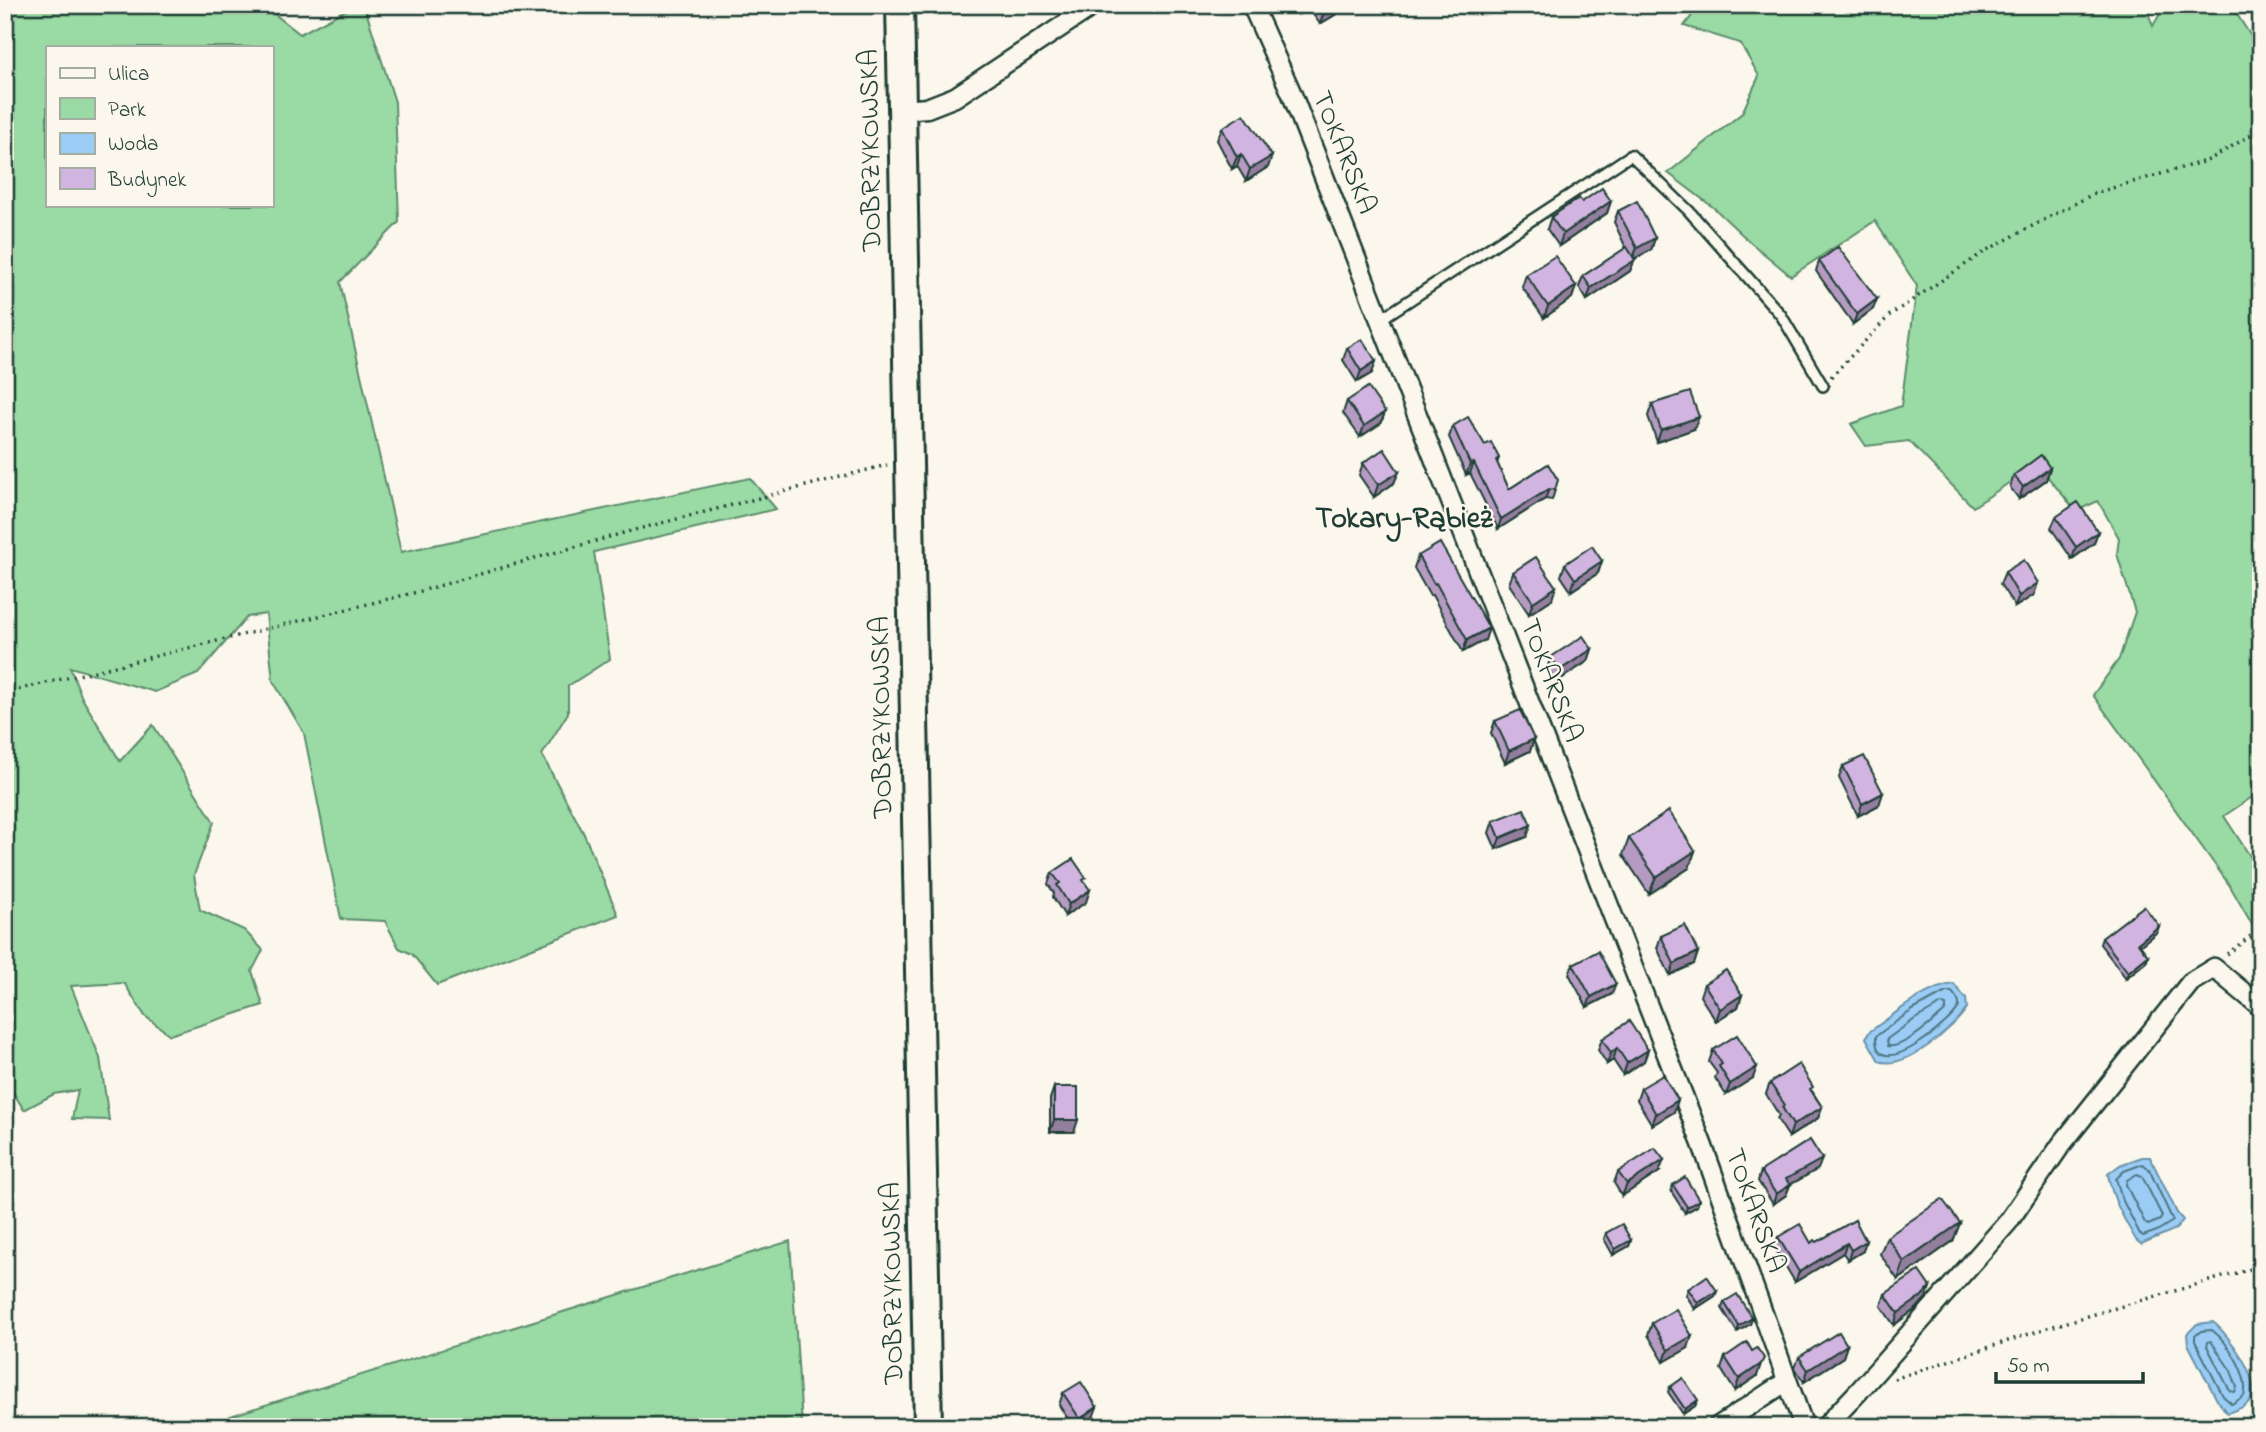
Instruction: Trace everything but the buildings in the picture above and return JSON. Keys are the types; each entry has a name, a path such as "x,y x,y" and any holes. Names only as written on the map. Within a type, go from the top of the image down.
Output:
{"main road":[{"name":"DOBRZYKOWSKA","path":"900,5 928,1427"}],"street":[{"path":"902,110 927,108 955,97 1094,5"},
{"name":"TOKARSKA","path":"1252,5 1291,92 1381,319 1702,1144 1804,1427"},
{"path":"1825,1427 2008,1222 2061,1145 2191,982 2214,968 2261,1007"},
{"path":"1717,1427 1787,1381"}],"lane":[{"path":"1381,319 1631,155 1689,211 1781,315 1823,386"}],"path":[{"path":"1823,386 1890,315 1987,250 2095,192 2209,160 2261,129"},
{"path":"5,693 421,591 627,532 909,459"},
{"path":"1859,1391 2050,1327 2261,1266"}],"green space":[{"path":"5,5 263,5 300,34 355,5 364,5 395,102 399,222 340,282 401,552 750,478 776,509 594,552 610,659 568,686 568,713 542,755 584,834 618,915 437,985 412,954 399,948 385,921 341,919 304,733 273,681 266,614 247,617 198,674 155,692 70,667 82,698 120,761 153,725 214,822 194,875 200,910 244,930 263,950 252,971 263,1005 170,1035 145,1016 124,983 71,986 100,1058 109,1120 72,1119 78,1090 54,1094 24,1110 8,1084 5,1084"},
{"path":"1700,5 2145,5 2153,26 2165,5 2231,5 2261,52 2261,791 2224,816 2261,873 2261,940 2230,886 2093,695 2119,659 2135,612 2117,554 2119,538 2098,501 2076,511 2037,464 1973,507 1909,441 1866,446 1851,424 1901,406 1917,286 1875,221 1791,276 1714,208 1668,173 1742,113 1759,76 1740,43 1684,26"},
{"path":"790,1241 802,1425 235,1427 230,1416"}],"water":[{"path":"1954,984 1966,999 1967,1008 1961,1016 1928,1046 1915,1054 1902,1060 1879,1061 1866,1038 1869,1032 1920,996"},
{"path":"2150,1157 2183,1220 2176,1229 2141,1244 2136,1240 2119,1209 2108,1174 2120,1165"},
{"path":"2213,1322 2235,1346 2252,1380 2253,1390 2249,1402 2227,1413 2217,1400 2188,1344 2187,1334 2197,1324"}],"district":[{"name":"Tokary-Rąbież","path":"1404,520"}]}
